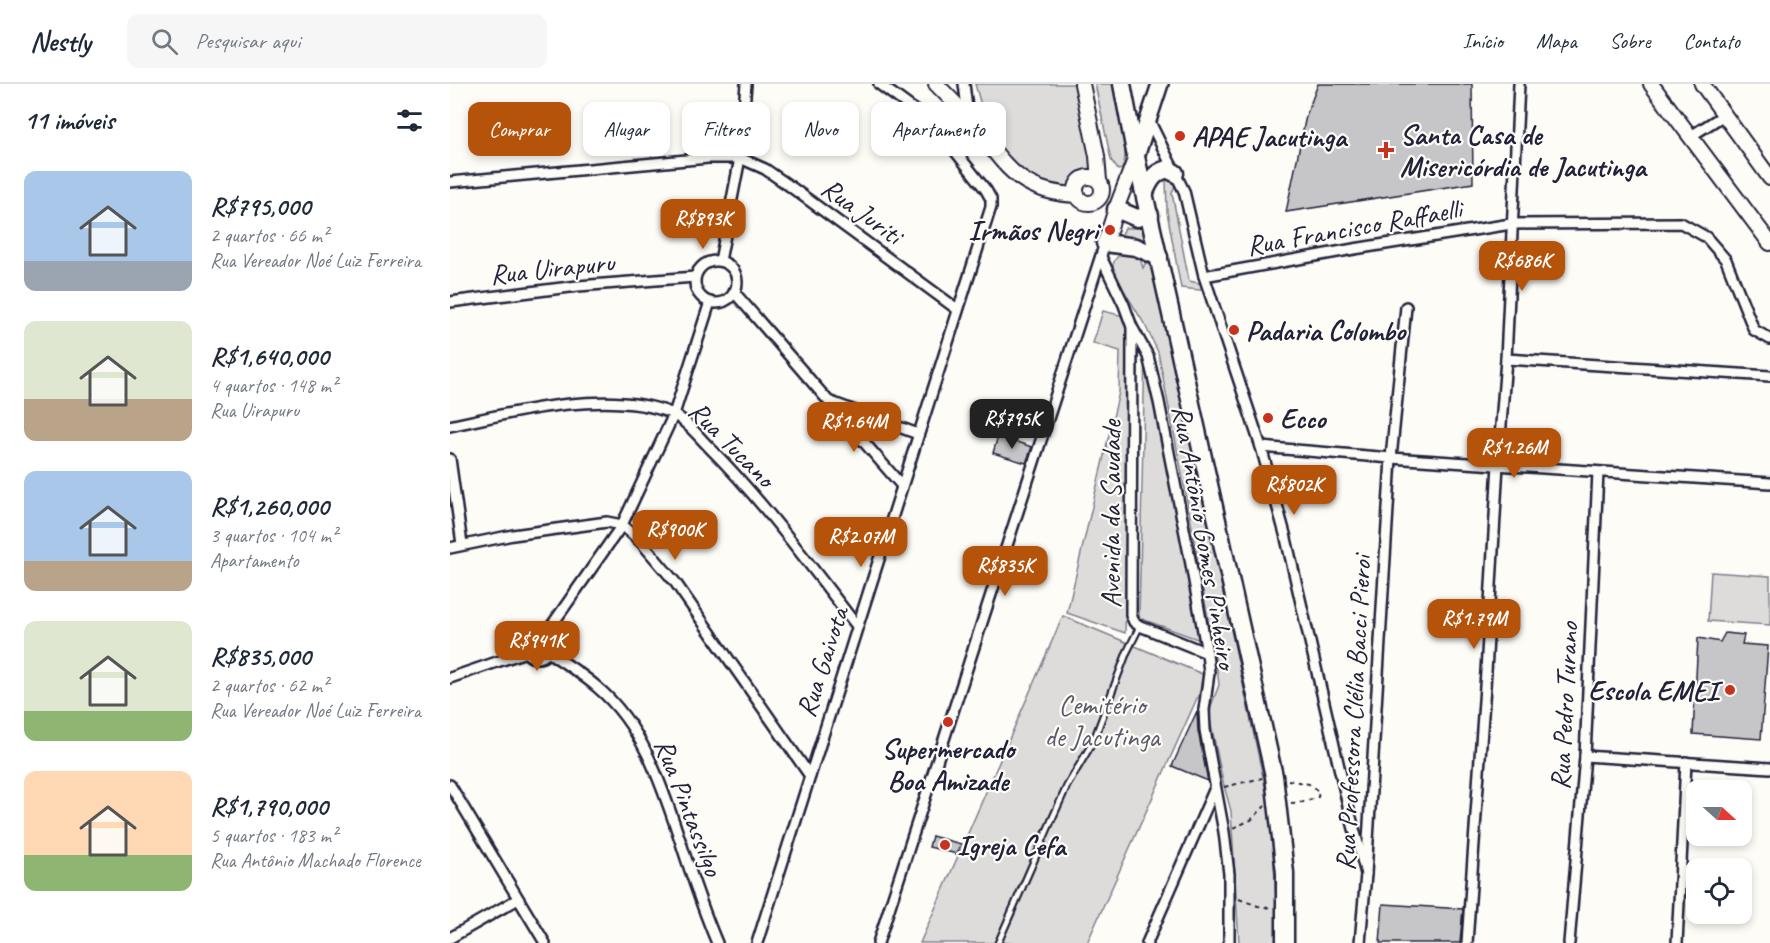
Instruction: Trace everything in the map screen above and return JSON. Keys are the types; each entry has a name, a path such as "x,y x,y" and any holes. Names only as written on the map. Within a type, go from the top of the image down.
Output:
{"highway":[{"path":"1122,84 1136,157 1274,776 1285,873 1285,943"},
{"path":"1145,192 1150,180 1158,172 1167,169 1175,173"},
{"path":"1116,209 1137,218 1150,215"},
{"path":"1103,250 1136,247 1159,257"}],"main road":[{"path":"1136,157 1160,84"}],"street":[{"path":"720,261 740,158 746,84"},
{"name":"Rua Gaivota","path":"757,943 991,207 991,199 986,190 955,151 913,109 879,84"},
{"path":"936,84 953,102"},
{"path":"964,84 966,102"},
{"path":"1082,84 1097,156 1100,190"},
{"path":"1467,943 1506,358 1519,84"},
{"path":"1651,84 1770,243"},
{"path":"1702,84 1770,178"},
{"path":"1691,136 1724,115"},
{"path":"1149,120 1184,191 1204,276 1261,447 1285,534 1366,874"},
{"path":"998,156 1012,173 1032,185 1056,194 1077,195 1086,203 1100,190 1126,180"},
{"path":"878,943 1116,209 1136,157"},
{"name":"Rua Juriti","path":"450,182 708,158 740,158 765,170 791,187 957,309"},
{"path":"1077,195 1078,183 1083,179 1094,178 1100,190 1116,209"},
{"name":"Rua Francisco Raffaelli","path":"1204,276 1511,224 1681,222 1706,237 1726,260 1754,330 1770,339"},
{"name":"Rua Antônio Gomes Pinheiro","path":"1103,250 1132,327 1148,356 1154,378 1207,652 1209,673 1204,710 1205,730 1224,832 1229,874 1229,943"},
{"path":"713,261 720,261 726,263 735,273 737,279 734,292 724,301 710,302 700,295 695,284 695,277 702,266 713,261"},
{"name":"Rua Uirapuru","path":"450,302 578,286 695,277"},
{"path":"734,292 902,486"},
{"path":"545,635 622,525 674,414 710,302"},
{"name":"Rua Professora Clélia Bacci Pieroi","path":"1360,943 1391,458 1406,307"},
{"name":"Avenida da Saudade","path":"1132,327 1131,615 1134,622 1140,626 1207,652"},
{"path":"1506,358 1770,376"},
{"path":"829,401 918,434"},
{"name":"Rua Tucano","path":"450,426 519,411 561,405 602,403 629,405 674,414 729,467 768,512 857,626"},
{"path":"1261,447 1391,458 1770,483"},
{"path":"450,459 462,544"},
{"name":"Rua Pedro Turano","path":"1569,943 1585,756 1598,472"},
{"path":"450,548 462,544 607,522 622,525 641,542 675,582 810,776"},
{"path":"450,678 526,652 537,658 546,655 550,643 545,635 537,632 529,635 524,643 526,652"},
{"name":"Rua Pintassilgo","path":"548,652 598,688 622,713 642,742 658,775 702,908 717,943"},
{"path":"1585,756 1770,768"},
{"path":"1677,943 1686,762"},
{"path":"450,785 545,943"},
{"path":"1147,943 1215,788"},
{"path":"450,938 518,899"}],"lane":[{"path":"998,943 1058,807 1093,742 1127,652 1140,626"}],"path":[{"path":"1190,559 1222,548"},
{"path":"1215,788 1274,776 1309,784 1319,792 1318,796 1305,802 1264,807 1251,820 1224,832"},
{"path":"1229,898 1240,899 1258,906 1286,910"}],"green space":[{"path":"975,84 1079,84 1095,169 1077,188 1060,191 1025,175 1006,156 1006,102 980,102"},
{"path":"1095,84 1116,84 1125,139 1122,169 1118,170 1111,160"},
{"path":"1178,178 1172,193 1189,281 1208,285 1209,291 1181,288 1167,212 1166,179"},
{"path":"1125,228 1149,228 1149,243 1119,241"},
{"path":"1128,252 1140,258 1143,268 1146,262 1153,269 1266,791 1272,825 1278,943 1239,943 1231,811 1210,719 1211,706 1219,685 1218,676 1158,352 1145,325 1112,271 1116,258"},
{"path":"1103,311 1132,318 1125,633 1067,613 1119,392 1120,351 1093,343"},
{"path":"1145,350 1203,641 1139,618"},
{"path":"1711,572 1770,576 1770,625 1708,621"},
{"name":"Cemitério de Jacutinga","path":"1063,616 1207,676 1087,943 920,943"}],"building":[{"name":"Santa Casa de Misericórdia de Jacutinga","path":"1318,84 1472,84 1473,183 1286,212 1306,116"},
{"path":"998,436 1032,447 1026,463 993,453"},
{"name":"Escola EMEI","path":"1725,633 1744,635 1742,644 1768,646 1761,739 1693,734 1698,638 1720,642"},
{"path":"1197,711 1198,731 1208,781 1172,766"},
{"name":"Igreja Cefa","path":"932,836 961,844 957,854 929,847"},
{"path":"1383,904 1463,909 1460,943 1380,943"}],"place":[{"name":"APAE Jacutinga","path":"1180,136"},
{"name":"Santa Casa de Misericórdia de Jacutinga","path":"1386,150"},
{"name":"Irmãos Negri","path":"1110,230"},
{"name":"Padaria Colombo","path":"1234,330"},
{"name":"Ecco","path":"1268,418"},
{"name":"Escola EMEI","path":"1730,690"},
{"name":"Supermercado Boa Amizade","path":"948,722"},
{"name":"Igreja Cefa","path":"945,845"}]}
